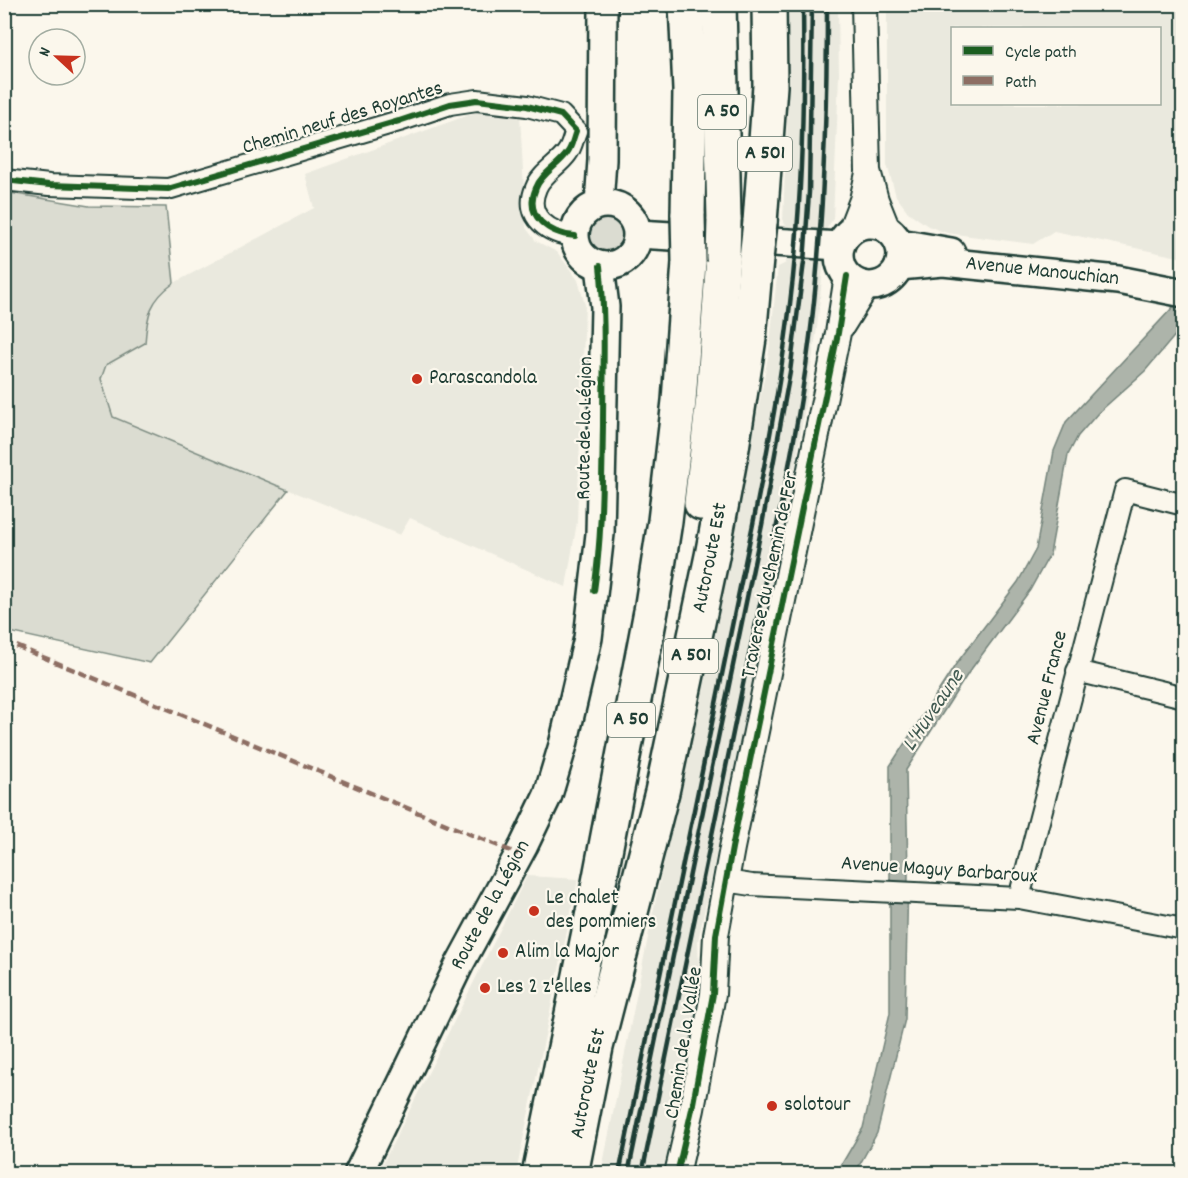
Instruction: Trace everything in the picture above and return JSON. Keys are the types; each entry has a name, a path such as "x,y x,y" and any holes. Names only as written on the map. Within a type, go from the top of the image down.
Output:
{"highway":[{"name":"Autoroute Est","path":"539,1173 597,893 651,610 665,521 679,401 688,262 690,90 686,4"},
{"name":"A 50","path":"596,1047 684,612 701,502 713,398 723,257 719,4"},
{"name":"Autoroute Est","path":"570,1173 596,1047 662,792 712,556 732,448 749,338 756,259 770,87 769,4"}],"main road":[{"path":"599,204 602,160 603,4"},
{"path":"599,204 613,204 624,209 632,217 638,234 636,246 629,257 619,264 600,266 583,257 576,242 575,230 585,212 599,204"},
{"path":"875,224 895,246 886,281 857,281 842,267 839,256 845,239 862,225 875,224"},
{"path":"638,234 845,239"},
{"name":"Avenue Manouchian","path":"895,246 944,251 973,260 1128,266 1165,277 1184,293"},
{"name":"Route de la Légion","path":"358,1173 459,965 524,845 548,795 563,745 588,638 600,534 604,307 600,266"}],"street":[{"path":"845,239 862,200 868,171 864,4"},
{"name":"Chemin neuf des Royantes","path":"4,180 49,185 168,189 450,104 477,100 527,106 561,115 576,131 568,152 536,186 532,204 541,224 559,235 575,236"},
{"path":"868,171 876,200 895,246"},
{"name":"Traverse du Chemin de Fer","path":"726,881 838,333 857,281"},
{"name":"Avenue France","path":"1019,898 1125,490 1184,505"},
{"path":"1077,671 1184,697"},
{"name":"Avenue Maguy Barbaroux","path":"726,881 752,885 1019,898 1184,929"},
{"name":"Chemin de la Vallée","path":"677,1173 692,1109 713,994 716,935 726,881"}],"shaded area":[{"path":"788,5 838,5 839,76 833,219 827,228 817,328 797,457 770,599 698,941 700,1000 664,1173 601,1174 651,922 733,540 769,352 778,267 786,263 789,230 783,221 789,72"},
{"path":"887,5 1183,5 1183,258 1054,231 1033,244 947,233 928,226 908,212 896,196 887,165"},
{"path":"477,112 520,115 526,228 536,241 557,252 578,280 585,305 577,522 566,587 410,518 400,535 113,418 101,379 106,365 145,343 151,306 159,294 174,283 314,208 305,174"},
{"path":"4,192 89,206 166,207 174,283 166,289 151,309 145,343 106,365 101,379 113,417 288,490 150,663 5,631"},
{"path":"606,213 621,219 627,234 621,249 606,255 591,249 585,234 591,219"},
{"path":"527,876 578,879 516,1173 378,1173"}],"water":[{"name":"L'Huveaune","path":"1183,291 1183,326 1145,371 1098,413 1078,436 1068,455 1050,554 1030,590 969,672 906,770 908,876 905,1019 877,1133 855,1173 836,1174 863,1128 890,1013 890,766 956,664 1018,582 1036,549 1054,451 1066,422 1173,307"}],"railway":[{"path":"619,1174 753,524 780,379 794,269 799,204 803,118 803,4"},
{"path":"628,1174 762,525 790,372 804,262 809,192 812,4"},
{"path":"642,1174 784,490 807,363 822,202 827,4"}],"marked path":[{"path":"4,641 518,854"}],"cycle path":[{"path":"4,180 49,185 168,189 450,104 477,100 527,106 561,115 576,131 569,151 538,183 533,198 533,207 541,222 557,232 575,236"},
{"path":"594,591 600,529 602,467 604,326 600,266"},
{"path":"677,1174 692,1109 713,994 716,935 732,848 838,333 847,276"}],"place":[{"name":"Parascandola","path":"417,379"},
{"name":"Le chalet des pommiers","path":"534,911"},
{"name":"Alim la Major","path":"503,953"},
{"name":"Les 2 z'elles","path":"485,988"},
{"name":"solotour","path":"772,1106"}]}
